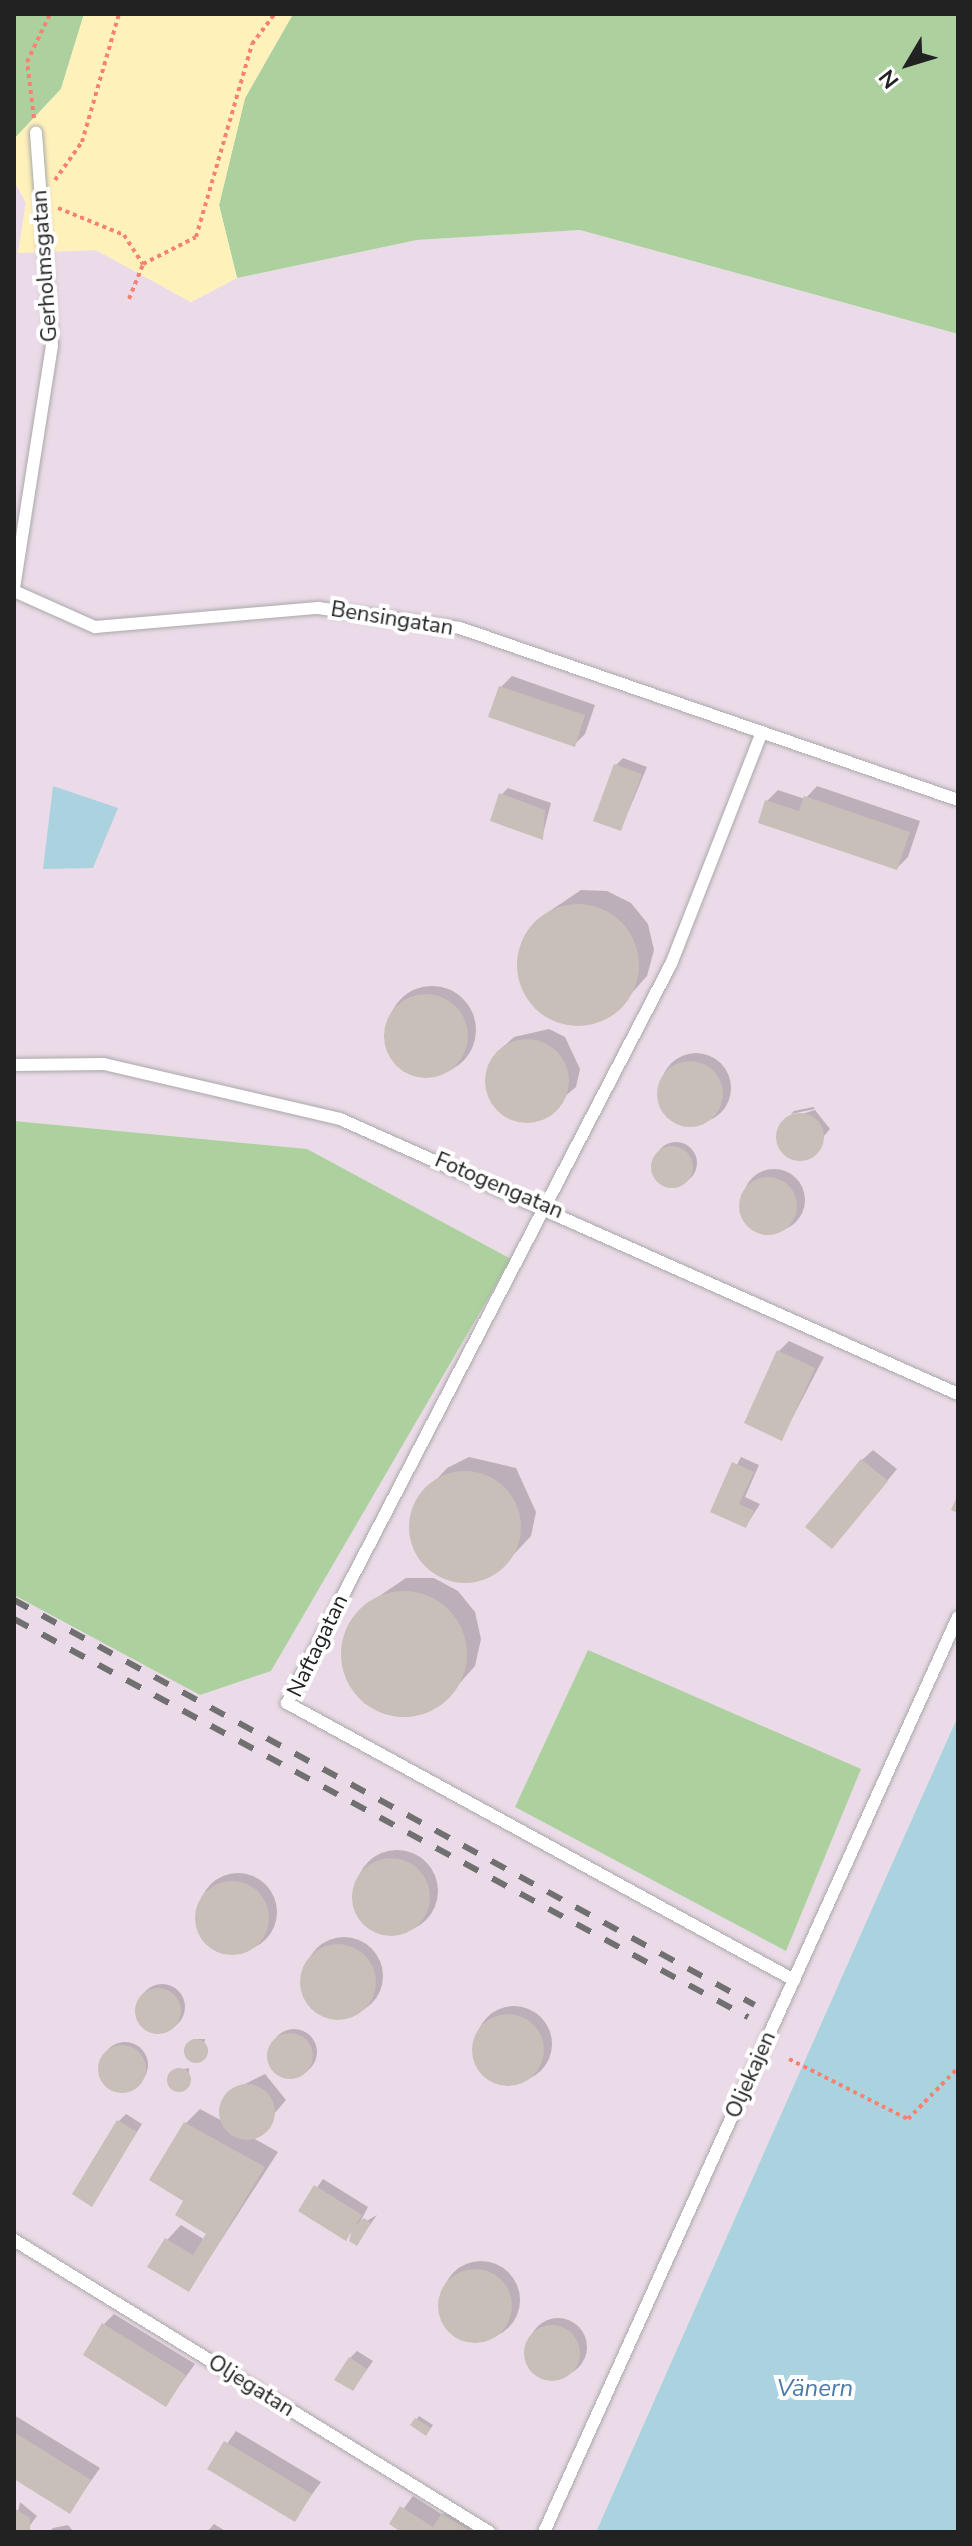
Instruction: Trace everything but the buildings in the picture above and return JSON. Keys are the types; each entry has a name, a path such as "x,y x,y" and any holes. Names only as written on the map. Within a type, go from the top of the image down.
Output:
{"lane":[{"name":"Gerholmsgatan","path":"14,590 52,346 36,133"},
{"name":"Bensingatan","path":"14,590 95,627 318,608 460,628 958,800"},
{"path":"545,1205 671,964 762,732"},
{"name":"Fotogengatan","path":"14,1065 104,1064 340,1119 545,1205 958,1394"},
{"name":"Naftagatan","path":"545,1205 287,1703 794,1980"},
{"name":"Oljekajen","path":"544,2532 958,1617"},
{"name":"Oljegatan","path":"14,2240 489,2532"}],"path":[{"path":"36,133 27,62 50,14"},
{"path":"119,14 82,142 40,200 124,235 143,264"},
{"path":"129,299 143,264 196,237 252,44 275,14"},
{"path":"789,2059 908,2119 958,2068"}],"shaded area":[{"path":"14,180 26,203 18,253 96,250 191,302 237,278 417,240 580,230 958,334 958,1716 596,2532 14,2532"}],"green space":[{"path":"14,14 84,14 61,89 14,139"},
{"path":"293,14 958,14 958,334 580,230 417,240 237,278 219,205 245,98"},
{"path":"14,1121 307,1149 511,1259 271,1671 200,1695 14,1595"},
{"path":"588,1650 861,1769 786,1951 515,1807"}],"sand":[{"path":"84,14 293,14 245,98 219,205 237,278 191,302 96,250 18,253 26,203 14,180 14,139 61,89"}],"water":[{"path":"53,786 118,808 93,868 43,869"},
{"name":"Vänern","path":"958,1716 958,2532 596,2532 884,1882"}],"railway":[{"path":"14,1600 755,2005"},
{"path":"14,1619 748,2017"}]}
